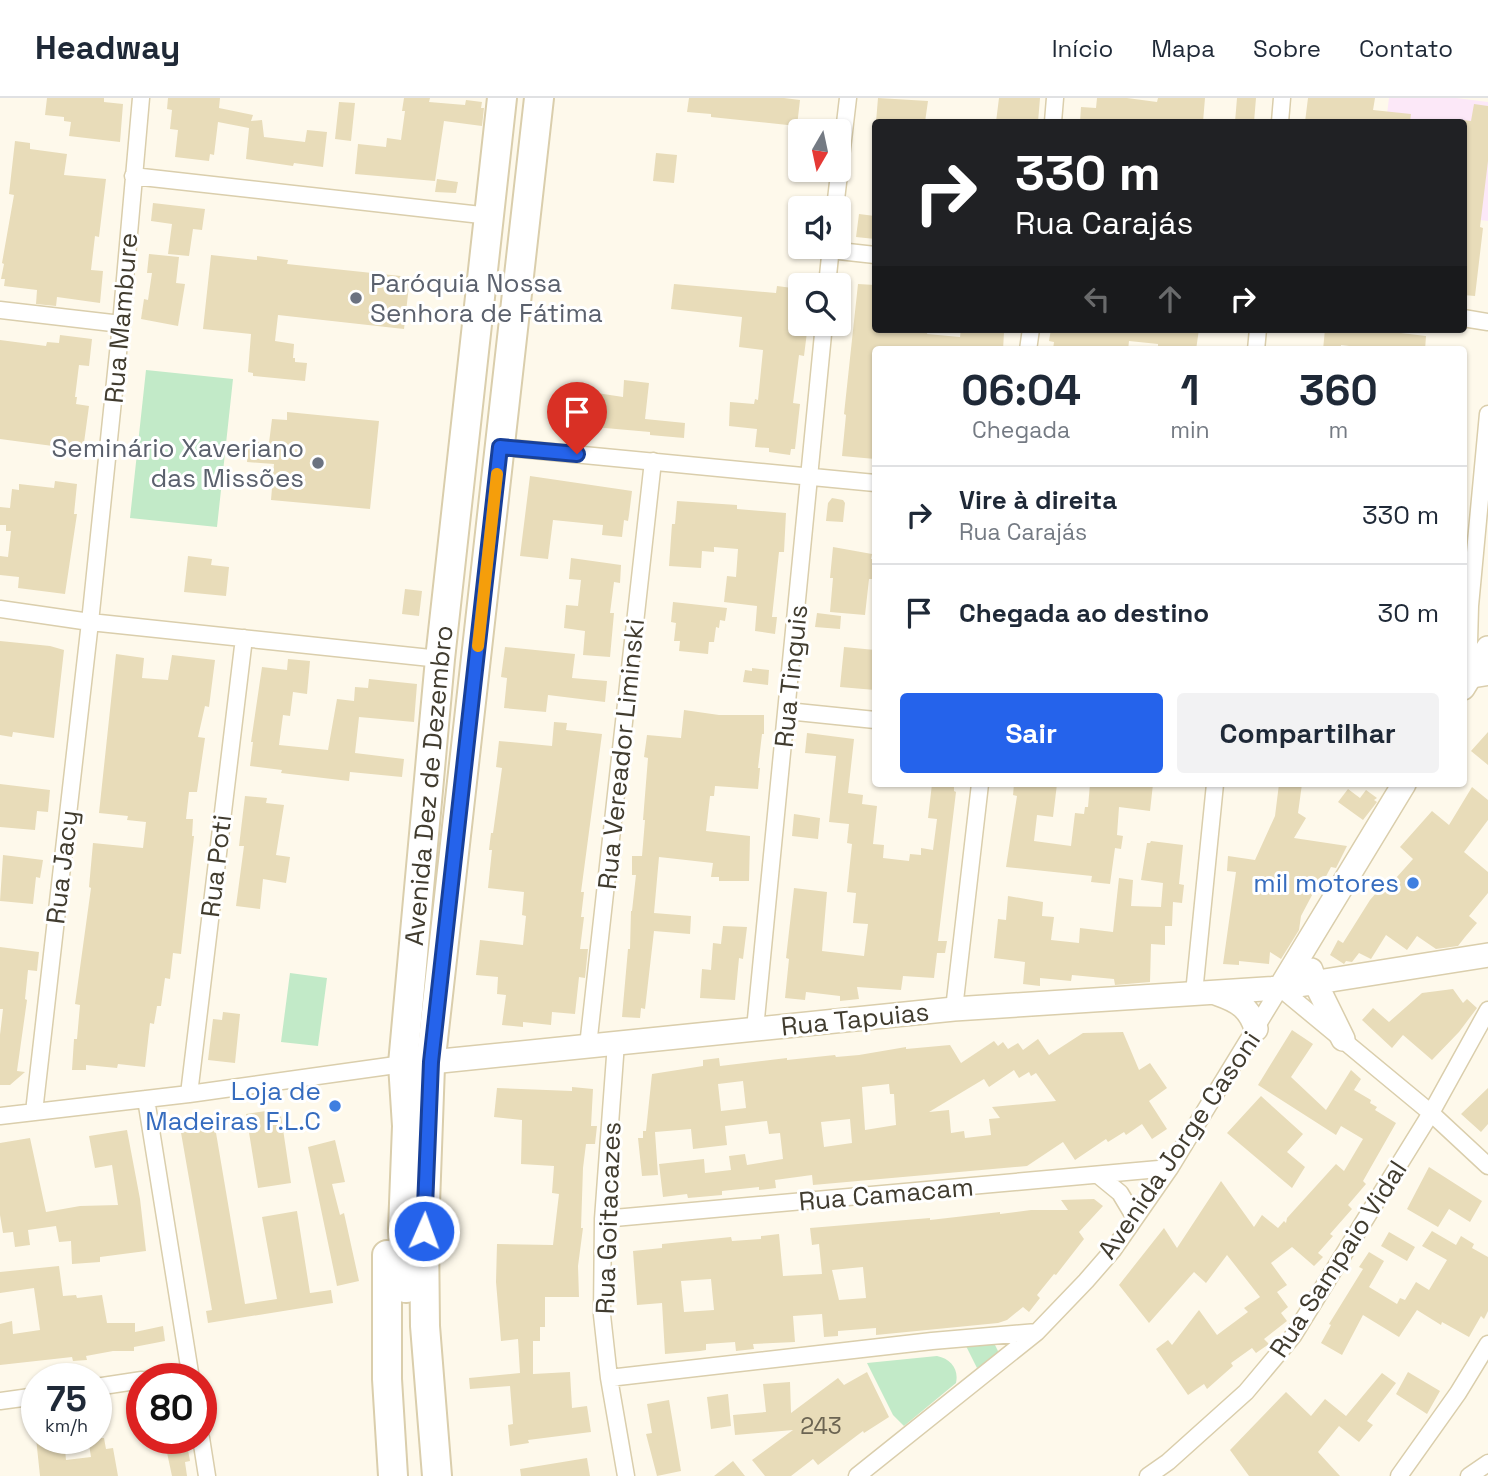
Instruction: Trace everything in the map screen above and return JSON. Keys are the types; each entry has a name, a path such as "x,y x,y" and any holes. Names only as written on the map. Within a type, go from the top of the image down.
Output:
{"highway":[{"name":"Avenida Dez de Dezembro","path":"437,1476 425,1326 421,1064 440,659 502,98"},
{"name":"Avenida Dez de Dezembro","path":"422,1476 408,1330 403,1229 407,1126 421,1064 500,447 539,98"},
{"path":"393,1476 387,1379 387,1236 393,1107 421,1064 442,1096 442,1249 452,1476"}],"street":[{"name":"Rua Mambure","path":"90,622 141,98"},
{"path":"836,196 848,98"},
{"path":"1053,119 1055,98"},
{"path":"1280,119 1282,98"},
{"path":"133,176 490,216"},
{"path":"851,252 872,255"},
{"path":"0,310 121,324"},
{"path":"1467,319 1488,322"},
{"name":"Rua Tinguis","path":"755,1029 823,336"},
{"path":"1473,682 1469,626 1469,545 1488,414"},
{"path":"500,447 872,483"},
{"name":"Rua Vereador Liminski","path":"588,1046 653,461"},
{"path":"3,611 440,659"},
{"name":"Rua Jacy","path":"34,1112 90,622"},
{"name":"Rua Poti","path":"189,1094 244,638"},
{"path":"1473,682 1488,648"},
{"path":"787,711 872,720"},
{"path":"954,1009 980,787"},
{"path":"1215,787 1203,992 1242,1004 1250,1012 1256,1029 1279,1012 1304,1007"},
{"name":"Avenida Jorge Casoni","path":"857,1476 1038,1332 1086,1281 1170,1168 1402,787"},
{"path":"1309,939 1310,964 1315,982 1343,1039"},
{"name":"Rua Tapuias","path":"0,1116 421,1064 954,1009 1280,988 1485,951"},
{"path":"1280,988 1431,1112 1488,1166"},
{"name":"Rua Sampaio Vidal","path":"1148,1476 1168,1462 1246,1392 1293,1336 1431,1112 1488,1010"},
{"name":"Rua Goitacazes","path":"617,1043 603,1219 602,1315 609,1378 626,1476"},
{"path":"146,1099 189,1363"},
{"name":"Rua Camacam","path":"603,1219 1170,1168"},
{"path":"1098,1175 1120,1193 1135,1218"},
{"path":"609,1378 932,1341 1038,1332"},
{"path":"1399,1476 1458,1393 1488,1344"},
{"path":"0,1401 21,1398"},
{"path":"203,1454 206,1476"},
{"path":"1469,1476 1488,1464"}],"shaded area":[{"path":"1389,98 1456,98 1488,102 1488,221 1467,218 1467,119 1386,119"}],"green space":[{"path":"146,370 233,379 217,527 130,518"},
{"path":"290,973 327,978 318,1046 281,1042"},
{"path":"994,1343 997,1355 977,1368 966,1346"},
{"path":"937,1356 953,1365 956,1383 904,1426 893,1415 867,1363"}],"building":[{"path":"47,98 104,98 104,102 123,104 120,142 69,136 71,122 64,121 64,117 45,115"},
{"path":"168,98 220,98 219,108 253,115 251,121 262,120 264,137 305,142 307,130 327,132 323,167 294,163 293,166 246,159 249,128 218,122 214,155 210,154 209,161 175,157 178,130 170,129 172,110 167,109"},
{"path":"404,98 430,98 429,102 465,105 466,100 482,102 482,126 444,121 435,181 355,174 358,144 386,147 387,138 401,140"},
{"path":"689,98 800,100 798,119 788,119 788,125 687,112"},
{"path":"878,98 928,101 925,119 876,119"},
{"path":"999,98 1040,98 1038,119 996,119"},
{"path":"1097,98 1157,102 1158,98 1205,98 1203,119 1080,119 1081,107 1096,108"},
{"path":"1237,98 1256,98 1254,119 1235,119"},
{"path":"1308,98 1375,98 1373,110 1411,114 1410,119 1305,119"},
{"path":"339,102 355,103 351,141 335,139"},
{"path":"1474,104 1488,106 1488,161 1475,296 1467,295 1467,120 1471,121"},
{"path":"15,141 30,143 30,149 67,154 64,175 106,179 99,237 95,236 91,270 103,271 100,303 57,297 56,306 36,304 37,290 4,286 5,279 1,279 2,263 14,195 9,194"},
{"path":"656,153 677,155 674,183 653,181"},
{"path":"437,179 458,182 456,193 435,192"},
{"path":"153,203 205,209 202,230 193,229 189,256 168,254 172,224 151,221"},
{"path":"859,214 872,216 872,239 856,237"},
{"path":"149,254 179,257 176,283 185,284 178,326 141,319 144,299 148,300 152,273 147,273"},
{"path":"211,255 257,260 257,256 288,260 287,264 410,277 404,329 278,315 275,341 294,344 295,362 307,363 305,381 253,376 253,373 248,372 251,334 203,329"},
{"path":"674,284 776,293 777,286 788,287 788,336 806,336 804,356 799,355 793,403 800,404 795,449 791,449 790,455 769,452 769,448 755,447 757,429 729,426 730,402 754,404 755,399 758,400 763,350 739,347 742,317 671,309"},
{"path":"858,284 872,285 872,333 927,333 960,337 960,333 1004,333 1003,346 872,346 872,459 842,456"},
{"path":"1050,333 1198,333 1197,346 1158,346 1129,341 1128,346 1053,346 1054,342 1049,341"},
{"path":"1325,333 1401,333 1426,336 1425,346 1323,346"},
{"path":"60,335 92,339 89,366 79,365 75,397 76,404 89,406 83,450 0,439 0,340 46,346 47,342 59,343"},
{"path":"624,380 649,383 645,419 685,423 684,438 650,435 650,432 560,424 562,409 569,410 571,389 623,397"},
{"name":"Seminário Xaveriano das Missões","path":"287,412 379,421 370,509 271,500 274,464 247,462 249,441 269,443 272,419 287,420"},
{"path":"530,476 632,491 628,521 624,520 622,537 602,535 603,525 553,520 548,559 520,556"},
{"path":"55,481 77,484 74,514 77,514 65,594 18,588 19,577 0,575 0,556 8,557 11,531 6,531 6,525 0,525 0,507 10,508 12,489 19,490 19,484 54,488"},
{"path":"832,498 845,503 843,522 826,521 828,503"},
{"path":"677,501 737,505 737,509 786,513 784,552 779,552 772,617 777,617 775,634 755,631 757,606 724,602 727,576 736,577 738,549 714,547 714,552 702,551 701,568 669,566 672,524 675,524"},
{"path":"833,547 872,554 872,579 869,579 865,615 830,612 833,578 830,578"},
{"path":"188,556 212,559 211,565 229,567 226,596 184,592"},
{"path":"571,558 621,565 620,583 614,582 610,613 614,613 610,657 583,655 585,631 564,628 566,605 578,606 581,580 569,579"},
{"path":"405,589 422,591 419,616 402,614"},
{"path":"673,602 727,608 725,621 720,620 719,628 716,627 714,642 709,642 708,654 679,651 680,641 674,641 676,623 671,622"},
{"path":"817,613 841,616 840,629 815,627"},
{"path":"0,641 64,650 54,738 13,732 12,737 0,735"},
{"path":"505,647 575,654 572,678 607,681 605,702 548,695 546,712 504,708 507,678 501,677"},
{"path":"844,647 872,650 872,690 840,687"},
{"path":"116,654 144,658 142,678 168,680 172,655 215,660 209,707 205,706 198,737 205,738 197,792 189,792 186,819 193,819 194,836 181,954 173,953 170,979 165,978 161,1006 157,1006 154,1024 150,1023 145,1067 86,1065 86,1070 72,1070 80,1005 75,1004 91,888 93,843 143,848 146,822 127,820 128,816 99,813"},
{"path":"288,659 310,661 307,694 293,692 290,716 283,715 279,745 328,750 337,699 354,701 355,687 368,688 369,679 417,684 414,722 359,717 355,753 404,759 402,777 350,772 349,781 281,773 282,770 250,766 262,667 287,670"},
{"path":"752,668 769,670 768,685 743,682 745,670 752,671"},
{"path":"684,710 719,715 764,715 758,789 715,786 714,796 710,796 706,831 750,836 749,881 719,881 719,877 711,877 713,863 659,857 654,913 691,916 690,934 654,931 645,1009 641,1008 640,1018 622,1017 636,875 632,875 632,856 642,856 647,735 681,738"},
{"path":"554,722 567,723 566,730 602,734 581,892 584,892 581,917 584,917 580,949 588,949 585,978 579,977 575,1014 552,1012 551,1025 523,1022 523,1027 502,1025 506,995 497,994 498,977 476,975 480,940 523,945 526,916 522,915 524,892 488,888 492,850 489,850 502,768 496,767 499,741 552,746"},
{"path":"1488,732 1488,765 1471,751"},
{"path":"807,733 854,739 848,793 863,795 862,804 877,806 873,844 884,845 883,858 909,861 910,854 921,855 921,848 933,850 937,819 928,818 932,787 954,787 956,792 938,941 947,941 945,953 937,953 934,978 903,976 901,990 857,987 859,999 840,1001 840,996 806,992 805,1000 785,998 789,959 786,958 794,888 827,892 822,951 864,956 868,924 853,923 856,893 847,892 852,844 847,843 849,824 829,822 836,756 805,753"},
{"path":"0,784 50,790 48,812 37,811 35,830 0,827"},
{"path":"1014,787 1057,787 1053,817 1037,815 1034,841 1071,846 1075,813 1084,814 1085,807 1088,807 1090,787 1153,787 1150,811 1119,807 1117,835 1123,836 1121,849 1115,848 1110,884 1091,882 1092,876 1006,867 1017,796 1013,795"},
{"path":"1279,787 1302,787 1298,813 1306,818 1294,838 1347,846 1336,868 1331,867 1324,880 1320,880 1301,916 1299,930 1281,959 1270,952 1269,964 1239,961 1239,965 1223,964 1236,872 1227,871 1228,856 1255,860 1275,816"},
{"path":"1472,787 1488,800 1488,820 1464,852 1488,872 1488,893 1469,916 1477,923 1458,946 1436,949 1417,936 1407,950 1386,935 1371,959 1359,953 1352,962 1346,961 1344,964 1330,955 1338,940 1343,943 1370,900 1383,885 1387,888 1413,859 1400,847 1432,811 1449,825"},
{"path":"1348,789 1360,798 1366,790 1377,798 1374,800 1377,802 1363,820 1338,802"},
{"path":"245,796 267,798 266,803 284,805 276,855 290,857 286,883 263,879 260,909 236,906 244,846 239,846"},
{"path":"794,814 820,818 818,839 792,836"},
{"path":"1151,841 1183,845 1179,884 1184,885 1182,903 1173,902 1172,926 1165,926 1165,945 1151,944 1150,982 1115,985 1114,979 1072,975 1071,981 1040,978 1040,986 1023,984 1025,962 994,958 998,919 1006,920 1008,896 1043,902 1042,916 1054,917 1051,940 1079,943 1080,928 1113,932 1119,878 1133,880 1131,906 1161,907 1163,883 1141,880 1147,843"},
{"path":"3,855 43,860 40,878 36,877 33,904 0,901"},
{"path":"723,926 747,927 743,959 739,958 735,1000 700,998 702,969 711,970 713,943 721,944"},
{"path":"0,947 39,952 37,971 28,970 27,1000 17,1071 25,1072 10,1085 0,1085 3,1009 0,1009"},
{"path":"1453,989 1463,1003 1467,999 1477,1008 1432,1060 1403,1035 1392,1048 1362,1020 1373,1008 1389,1022 1422,993"},
{"path":"223,1012 240,1014 235,1063 208,1060 213,1019 222,1020"},
{"path":"1292,1030 1313,1044 1291,1077 1326,1110 1351,1070 1361,1079 1354,1090 1371,1100 1370,1103 1377,1107 1375,1110 1396,1123 1363,1181 1366,1184 1348,1205 1352,1209 1330,1234 1333,1236 1318,1253 1323,1257 1314,1266 1292,1247 1271,1263 1287,1285 1277,1292 1288,1307 1281,1313 1287,1321 1264,1339 1269,1344 1256,1353 1252,1348 1231,1363 1233,1366 1207,1389 1204,1384 1188,1395 1156,1349 1168,1340 1172,1345 1199,1310 1217,1335 1248,1312 1244,1308 1260,1297 1227,1255 1206,1283 1194,1272 1149,1323 1119,1285 1164,1228 1177,1248 1221,1181 1254,1227 1262,1215 1278,1228 1284,1221 1286,1223 1287,1218 1336,1164 1344,1171 1363,1139 1341,1126 1336,1135 1258,1085"},
{"path":"1123,1032 1139,1070 1150,1063 1167,1088 1149,1101 1167,1129 1152,1139 1142,1124 1126,1135 1124,1132 1108,1142 1106,1139 1075,1160 1063,1142 1027,1166 813,1185 812,1175 775,1180 776,1188 722,1191 722,1195 688,1198 687,1194 663,1197 659,1164 704,1159 705,1173 731,1170 729,1156 745,1154 747,1165 783,1159 780,1133 769,1134 767,1121 725,1126 727,1145 693,1149 691,1129 655,1132 658,1175 642,1176 638,1138 643,1138 643,1131 646,1131 652,1074 703,1066 703,1060 719,1058 720,1066 950,1045 961,1063 994,1041 998,1046 1003,1042 1008,1049 1018,1043 1023,1050 1038,1039 1049,1055 1083,1033","holes":["1014,1070 1019,1078 1029,1072 1031,1076 1036,1073 1056,1101 992,1107 1000,1118 989,1119 991,1135 965,1138 964,1131 951,1133 949,1110 929,1112 984,1079 989,1087","743,1081 746,1108 721,1111 718,1084","889,1084 890,1094 894,1094 896,1125 865,1130 862,1087","850,1119 852,1143 824,1147 821,1122"]},
{"path":"572,1087 593,1089 591,1126 597,1126 595,1144 586,1144 583,1168 579,1297 545,1297 545,1327 540,1327 540,1341 533,1341 533,1374 570,1372 572,1408 587,1406 591,1432 528,1440 529,1443 510,1446 508,1425 513,1424 510,1386 470,1389 469,1378 520,1373 518,1339 501,1341 496,1282 497,1244 553,1245 559,1194 552,1193 554,1166 521,1164 522,1120 494,1117 497,1088 572,1091"},
{"path":"1488,1088 1488,1124 1481,1132 1461,1114"},
{"path":"1261,1096 1303,1134 1287,1152 1305,1167 1292,1188 1227,1133"},
{"path":"280,1109 291,1183 258,1188 246,1114"},
{"path":"214,1121 245,1304 277,1299 262,1217 297,1211 310,1293 331,1290 333,1303 208,1323 206,1311 212,1310 180,1127"},
{"path":"127,1130 140,1199 146,1251 100,1257 100,1262 72,1264 71,1241 59,1242 56,1226 28,1230 30,1245 15,1247 13,1232 3,1233 0,1215 0,1143 30,1138 46,1212 80,1206 118,1205 112,1165 95,1168 89,1136"},
{"path":"335,1140 345,1182 332,1184 340,1215 344,1213 359,1281 337,1286 308,1147"},
{"path":"1429,1167 1482,1201 1470,1222 1449,1209 1438,1227 1407,1209"},
{"path":"1094,1199 1103,1206 1079,1232 1084,1239 1037,1295 1040,1298 1029,1312 1023,1307 1007,1320 998,1323 876,1335 876,1328 838,1331 838,1336 824,1337 822,1314 793,1316 795,1342 753,1344 754,1349 736,1351 735,1342 706,1344 706,1350 665,1354 662,1303 637,1305 633,1251 662,1248 662,1244 731,1237 732,1241 761,1239 761,1236 779,1234 783,1276 822,1274 819,1244 812,1245 810,1228 1000,1212 1068,1210 1061,1200","holes":["863,1267 866,1298 839,1300 832,1270","711,1279 714,1310 684,1312 681,1281"]},
{"path":"1432,1231 1456,1245 1461,1236 1474,1244 1472,1248 1488,1257 1488,1311 1484,1319 1481,1316 1469,1337 1442,1322 1441,1325 1417,1310 1399,1337 1363,1315 1342,1355 1321,1343 1331,1325 1329,1324 1363,1269 1359,1267 1369,1252 1384,1261 1369,1287 1397,1304 1400,1298 1405,1300 1416,1282 1429,1290 1447,1260 1422,1246"},
{"path":"1389,1232 1415,1247 1407,1261 1381,1246"},
{"path":"59,1266 63,1296 76,1295 77,1298 102,1295 107,1323 135,1323 135,1332 163,1326 165,1341 134,1347 134,1351 113,1351 86,1356 87,1360 73,1361 72,1357 0,1365 0,1324 12,1321 13,1334 40,1330 34,1288 0,1293 0,1272"},
{"path":"867,1372 889,1417 864,1433 863,1431 818,1465 813,1459 791,1476 765,1476 752,1460 793,1430 735,1435 733,1415 766,1412 763,1384 790,1382 791,1413 838,1378 844,1385"},
{"path":"1408,1372 1440,1391 1427,1414 1396,1394"},
{"path":"1382,1373 1396,1383 1367,1421 1373,1425 1359,1442 1339,1426 1318,1452 1340,1476 1249,1476 1230,1450 1286,1392 1311,1416 1325,1399 1346,1416"},
{"path":"728,1394 731,1426 711,1429 707,1397"},
{"path":"669,1400 681,1471 657,1476 646,1434 652,1433 647,1404"},
{"path":"113,1448 118,1476 40,1476 38,1454 65,1454 66,1460 91,1457 91,1454 112,1454"},
{"path":"167,1454 189,1454 190,1461 185,1462 187,1476 172,1476"},
{"path":"587,1458 590,1476 521,1476 520,1469"},
{"path":"733,1461 745,1476 714,1476"}],"slow traffic":[{"path":"478,646 497,474"}],"place":[{"name":"Paróquia Nossa Senhora de Fátima","path":"356,298"},
{"name":"Seminário Xaveriano das Missões","path":"318,463"},
{"name":"mil motores","path":"1413,883"},
{"name":"Loja de Madeiras F.L.C","path":"335,1106"}],"route":[{"path":"424,1231 431,1062 500,447 577,454"}]}
